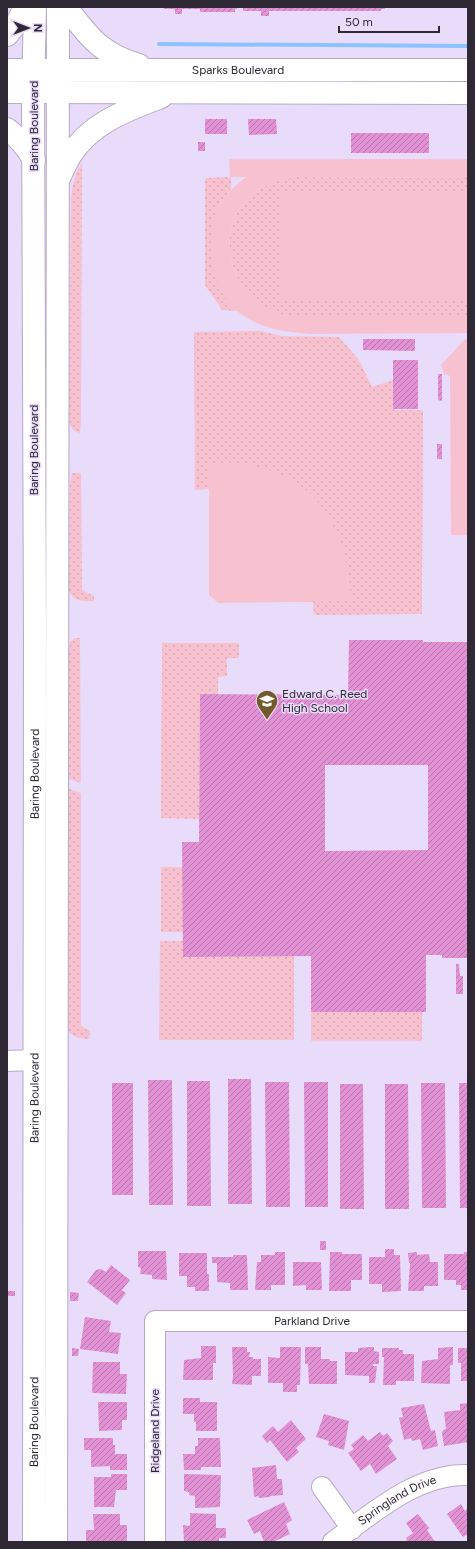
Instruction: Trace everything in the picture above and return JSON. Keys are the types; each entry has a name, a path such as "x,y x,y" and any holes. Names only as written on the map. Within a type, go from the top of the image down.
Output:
{"main road":[{"path":"7,35 17,23 25,7"},
{"name":"Baring Boulevard","path":"34,1542 35,1060 33,92 35,7"},
{"name":"Baring Boulevard","path":"56,1542 58,1059 58,7"},
{"path":"68,7 70,12 89,37 106,51 126,61 154,69"},
{"name":"Sparks Boulevard","path":"7,70 468,70"},
{"name":"Sparks Boulevard","path":"7,92 468,93"},
{"path":"58,181 70,155 84,138 99,125 125,111 172,93"},
{"path":"7,129 27,146 34,160"},
{"path":"35,1060 58,1059"}],"street":[{"path":"7,1061 35,1060"},
{"name":"Parkland Drive","path":"155,1321 468,1322"},
{"name":"Ridgeland Drive","path":"155,1321 155,1542"},
{"name":"Springland Drive","path":"333,1542 404,1492 424,1483 444,1477 468,1475"},
{"path":"322,1487 352,1529"}],"shaded area":[{"path":"229,159 468,159 468,178 293,177 265,186 248,198 238,210 232,224 230,255 234,270 241,284 251,297 263,306 286,316 468,316 468,333 309,334 271,328 245,317 237,311 222,292 213,267 211,254 210,241 214,217 227,195 246,177 230,177"},
{"path":"82,162 80,433 73,429 69,421 71,200 74,180"},
{"path":"231,177 231,189 221,202 214,217 211,234 211,254 228,301 238,311 222,310 205,285 205,178"},
{"path":"293,177 468,178 468,316 286,316 268,309 255,301 241,284 234,270 230,255 232,224 238,210 248,198 265,186"},
{"path":"468,192 468,300 280,300 280,193"},
{"path":"261,331 281,336 339,337 359,360 372,387 394,380 394,410 423,410 422,614 314,615 313,602 274,602 209,539 209,489 195,490 194,332"},
{"path":"465,339 468,340 468,535 451,535 450,376 444,374 441,365"},
{"path":"209,463 240,463 264,468 288,478 310,494 325,511 337,533 345,555 348,569 351,601 218,603 209,595"},
{"path":"72,473 81,473 82,590 94,596 94,601 83,601 74,598 69,591 70,484"},
{"path":"75,638 80,638 81,783 69,779 69,650 70,642"},
{"path":"162,643 239,643 239,658 227,658 227,676 218,677 218,694 200,695 199,819 161,818"},
{"path":"69,789 81,793 81,1026 90,1031 89,1039 74,1036 67,1029"},
{"path":"161,867 183,867 183,932 161,932"},
{"path":"160,941 183,941 183,957 294,956 294,1040 159,1040"},
{"path":"311,1012 422,1012 422,1041 311,1041"}],"building":[{"path":"164,7 237,7 237,9 235,9 235,12 200,12 200,9 182,9 182,14 175,14 175,9 164,9"},
{"path":"243,7 385,7 385,9 381,9 381,11 269,11 269,16 261,16 261,11 243,11"},
{"path":"205,119 227,119 227,134 205,134"},
{"path":"248,119 276,119 277,134 249,135"},
{"path":"351,133 429,133 429,153 351,153"},
{"path":"198,142 205,142 205,151 198,151"},
{"path":"363,339 415,339 415,351 363,350"},
{"path":"393,360 418,360 418,409 393,409"},
{"path":"438,374 442,374 442,401 438,400"},
{"path":"437,444 442,444 442,459 437,459"},
{"path":"349,640 423,640 423,642 468,642 468,958 442,958 442,955 426,955 426,1012 311,1012 311,956 183,957 182,842 199,842 200,694 348,695","holes":["325,765 428,765 428,850 325,851"]},
{"path":"456,964 459,964 460,976 463,976 463,994 456,994"},
{"path":"228,1079 251,1079 252,1204 228,1204"},
{"path":"148,1080 172,1080 173,1205 149,1205"},
{"path":"187,1081 210,1081 211,1206 187,1206"},
{"path":"265,1082 289,1082 290,1207 266,1207"},
{"path":"304,1082 328,1082 328,1207 305,1207"},
{"path":"112,1083 133,1083 133,1195 112,1195"},
{"path":"421,1083 445,1083 446,1208 422,1208"},
{"path":"459,1083 468,1083 468,1208 460,1208"},
{"path":"340,1084 363,1084 364,1209 340,1209"},
{"path":"385,1084 408,1084 409,1209 385,1209"},
{"path":"320,1241 326,1241 326,1250 320,1250"},
{"path":"385,1249 394,1249 394,1255 400,1255 401,1291 382,1292 382,1284 369,1284 369,1257 385,1257"},
{"path":"138,1251 166,1251 167,1280 152,1279 152,1275 140,1274 141,1268 138,1267"},
{"path":"275,1252 285,1252 285,1285 271,1285 271,1290 255,1290 257,1262 261,1262 261,1255 275,1255"},
{"path":"330,1252 342,1252 342,1254 362,1254 362,1280 351,1280 351,1291 329,1291"},
{"path":"417,1252 417,1255 429,1254 430,1262 438,1262 438,1286 424,1286 424,1291 408,1291 410,1263 408,1253"},
{"path":"464,1252 468,1252 468,1290 461,1290 461,1285 456,1285 456,1280 444,1280 444,1254 464,1254"},
{"path":"179,1253 207,1253 209,1291 195,1291 195,1287 187,1287 187,1276 179,1276"},
{"path":"233,1255 247,1255 248,1290 230,1290 230,1283 217,1282 217,1263 212,1263 212,1257 233,1257"},
{"path":"293,1262 321,1262 322,1290 306,1290 306,1285 293,1286"},
{"path":"111,1265 130,1280 122,1290 126,1293 117,1305 87,1282 96,1270 101,1269 106,1272"},
{"path":"7,1291 15,1291 15,1296 7,1296"},
{"path":"70,1292 79,1293 78,1301 70,1301"},
{"path":"85,1317 111,1321 109,1332 121,1333 118,1354 80,1349"},
{"path":"201,1346 216,1346 216,1363 213,1363 213,1380 183,1380 184,1360 201,1358"},
{"path":"232,1347 247,1347 247,1352 250,1352 249,1357 253,1357 253,1359 261,1359 261,1376 252,1376 252,1385 232,1384"},
{"path":"280,1347 301,1347 300,1385 297,1385 297,1392 283,1392 283,1383 268,1383 268,1357 280,1358"},
{"path":"305,1347 321,1347 321,1359 337,1361 337,1384 309,1384 308,1364 305,1364"},
{"path":"374,1347 374,1351 379,1352 379,1364 373,1364 373,1366 377,1366 375,1383 369,1383 369,1376 345,1375 345,1352 358,1352 358,1348"},
{"path":"453,1347 453,1365 450,1365 450,1384 421,1383 422,1361 438,1359 438,1348"},
{"path":"72,1348 79,1349 78,1356 72,1356"},
{"path":"382,1348 399,1348 399,1350 403,1350 403,1354 414,1354 414,1381 396,1381 396,1385 383,1385 384,1357 382,1357"},
{"path":"458,1348 468,1348 468,1381 461,1381 461,1363 458,1363"},
{"path":"93,1362 120,1362 120,1374 127,1374 126,1394 92,1393"},
{"path":"183,1398 200,1398 200,1402 217,1402 217,1431 196,1431 194,1414 183,1414"},
{"path":"98,1402 127,1402 127,1420 122,1420 122,1430 99,1431"},
{"path":"468,1403 468,1442 444,1446 442,1433 443,1430 446,1429 444,1412 460,1410 460,1404"},
{"path":"424,1404 431,1431 435,1430 438,1446 423,1450 420,1439 412,1441 411,1438 404,1440 399,1418 403,1417 401,1408"},
{"path":"324,1414 349,1421 344,1450 328,1445 329,1441 316,1437"},
{"path":"291,1420 306,1439 296,1448 299,1452 287,1462 270,1440 267,1443 262,1436 273,1426 278,1432"},
{"path":"380,1432 383,1436 387,1433 393,1441 388,1446 397,1459 376,1474 370,1464 361,1471 348,1453 354,1449 351,1445 363,1435 368,1441"},
{"path":"84,1438 113,1438 115,1454 127,1454 127,1470 110,1470 110,1466 91,1467 91,1450 84,1450"},
{"path":"198,1438 220,1438 221,1467 201,1467 201,1470 184,1470 183,1454 195,1454 195,1446 198,1446"},
{"path":"276,1465 277,1479 282,1479 283,1495 259,1498 258,1496 254,1497 252,1468"},
{"path":"111,1474 127,1474 127,1490 116,1490 114,1507 94,1507 94,1477 111,1477"},
{"path":"184,1474 221,1475 220,1507 195,1508 195,1496 189,1495 189,1492 184,1491"},
{"path":"284,1502 292,1520 286,1524 290,1534 273,1542 264,1542 260,1531 254,1534 247,1520"},
{"path":"461,1504 465,1511 467,1509 468,1511 468,1534 463,1537 447,1514"},
{"path":"190,1513 216,1514 216,1528 226,1528 226,1538 219,1538 219,1542 184,1542 183,1525 190,1526"},
{"path":"93,1514 120,1514 120,1525 127,1525 127,1542 86,1542 86,1530 94,1530"},
{"path":"418,1514 429,1528 427,1530 435,1542 405,1542 407,1540 406,1538 413,1533 406,1523"}],"waterway":[{"path":"159,44 468,46"}],"place":[{"name":"Edward C. Reed High School","path":"267,720"}]}
